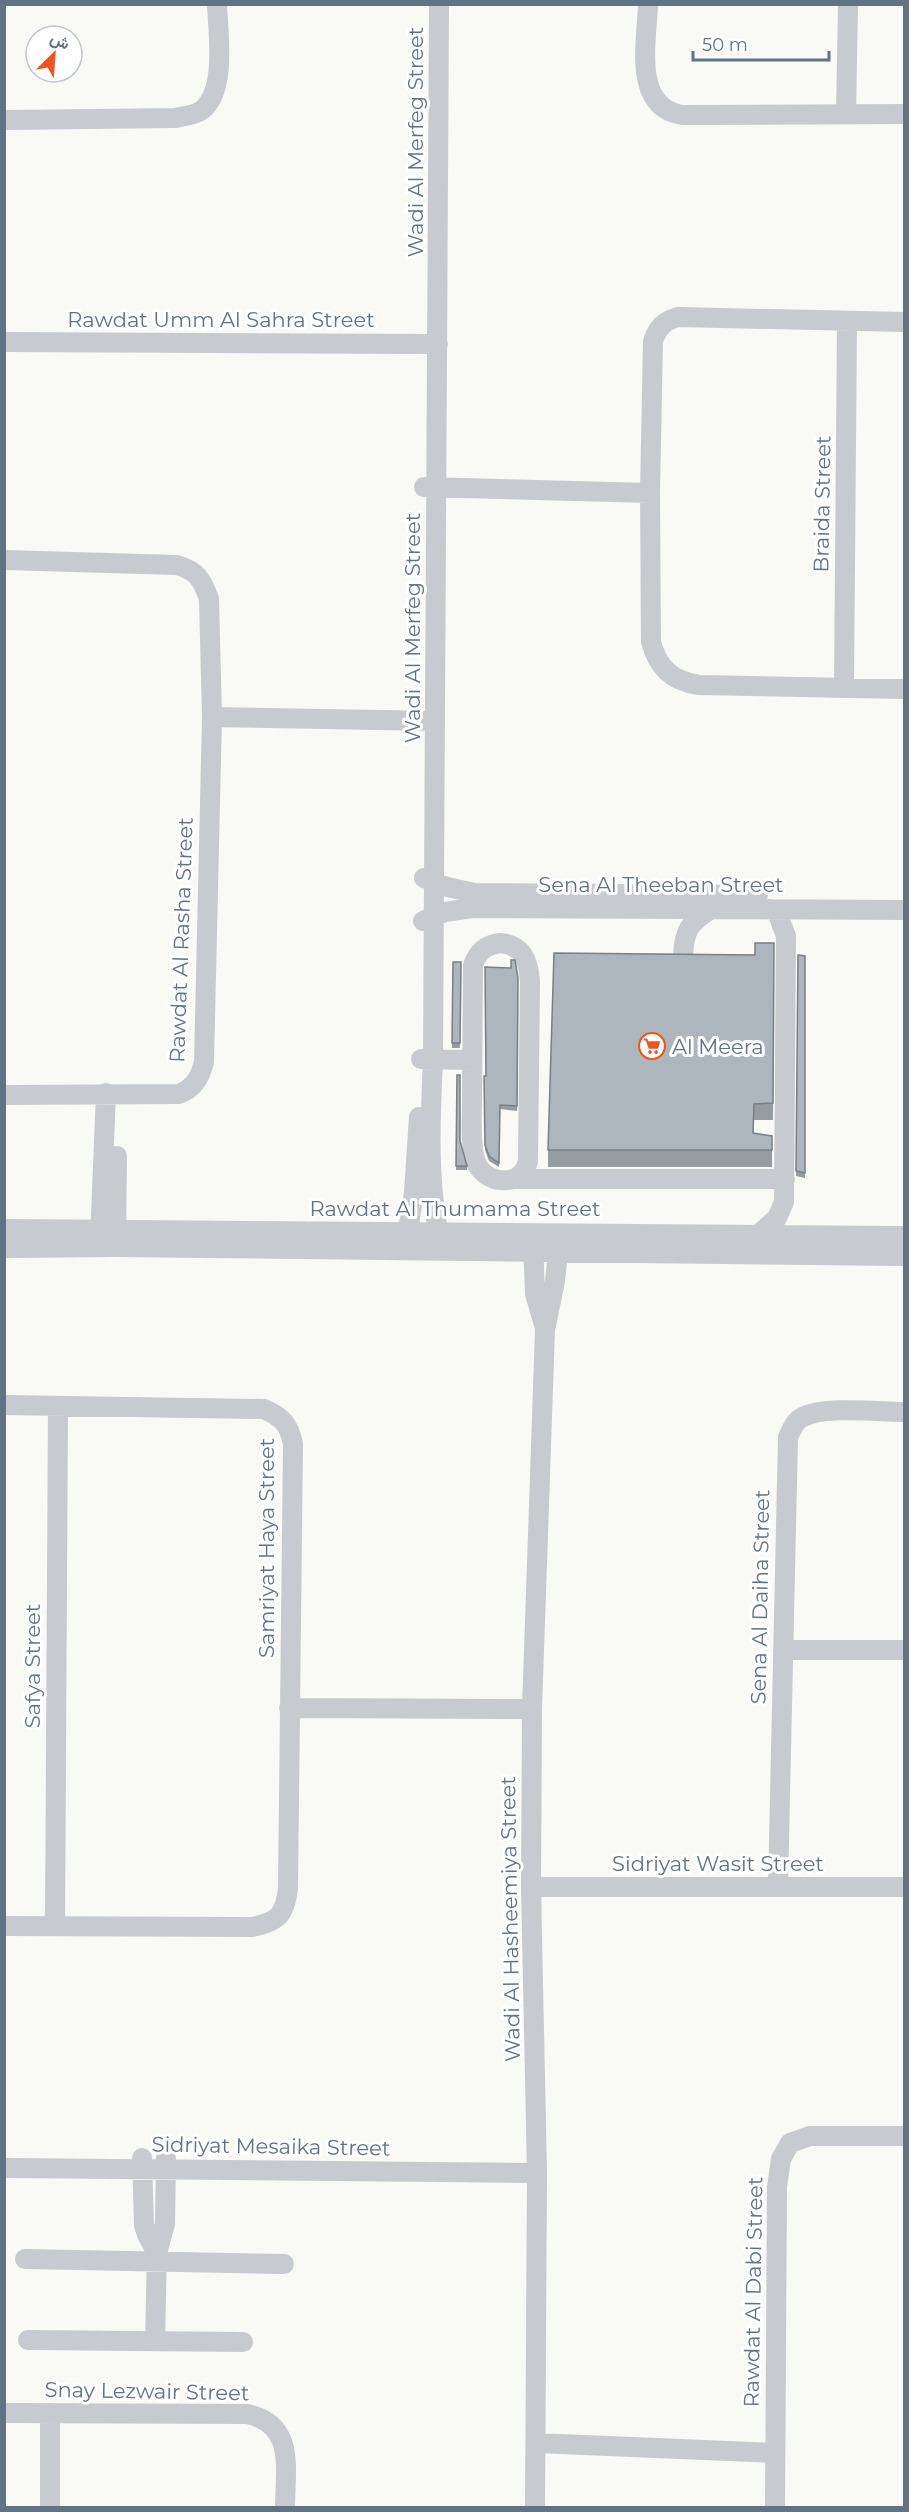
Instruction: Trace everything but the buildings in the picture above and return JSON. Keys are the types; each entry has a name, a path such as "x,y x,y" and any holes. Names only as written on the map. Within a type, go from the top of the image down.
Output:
{"street":[{"path":"4,120 175,118 196,113 210,100 217,85 217,4"},
{"name":"Wadi Al Merfeg Street","path":"428,4 432,338"},
{"name":"Wadi Al Merfeg Street","path":"440,4 432,338 426,919 427,1059 432,1178 440,1241"},
{"path":"648,4 646,70 648,83 657,103 670,113 682,115 904,114"},
{"path":"846,114 848,4"},
{"path":"904,322 678,317 663,324 657,330 653,340 650,493 651,642 654,655 669,674 686,683 699,685 904,689"},
{"name":"Braida Street","path":"844,688 847,321"},
{"name":"Rawdat Umm Al Sahra Street","path":"4,330 432,338"},
{"name":"Rawdat Umm Al Sahra Street","path":"4,342 432,338"},
{"path":"430,488 650,493"},
{"name":"Rawdat Al Rasha Street","path":"4,560 177,565 190,569 198,575 203,581 208,599 212,717 204,1062 194,1085 179,1094 4,1095"},
{"path":"212,717 429,721"},
{"name":"Sena Al Theeban Street","path":"428,880 475,893 904,897"},
{"name":"Sena Al Theeban Street","path":"426,919 472,908 904,910"},
{"path":"655,908 667,914 684,935"},
{"path":"683,956 684,935 702,915 711,909"},
{"path":"759,1234 777,1218 784,1202 785,1179 786,936 777,912 770,909"},
{"path":"786,936 801,909"},
{"path":"515,1179 526,1170 528,1161 529,964 523,953 506,943 490,944 477,955 473,964 472,1060 474,1158 481,1172 488,1178 515,1179 785,1179"},
{"path":"662,956 704,956"},
{"path":"427,1059 472,1060"},
{"name":"Wadi Al Merfeg Street","path":"407,1241 427,1059"},
{"path":"108,1239 112,1093"},
{"path":"784,1202 796,1223 807,1234"},
{"name":"Rawdat Al Thumama Street","path":"4,1229 108,1239 440,1241 904,1256"},
{"name":"Rawdat Al Thumama Street","path":"559,1244 759,1234 904,1236"},
{"name":"Rawdat Al Thumama Street","path":"4,1248 108,1239"},
{"name":"Wadi Al Hasheemiya Street","path":"533,1243 535,1294 545,1330"},
{"name":"Wadi Al Hasheemiya Street","path":"536,2508 537,2167 531,1887 532,1708 545,1330 559,1244"},
{"name":"Samriyat Haya Street","path":"4,1405 253,1408 274,1414 286,1422 293,1444 288,1888 286,1901 276,1919 267,1924 252,1927 4,1926"},
{"name":"Safya Street","path":"55,1926 58,1406"},
{"name":"Sena Al Daiha Street","path":"777,1886 786,1451 791,1428 800,1419 819,1413 904,1412"},
{"path":"783,1650 904,1650"},
{"path":"289,1708 532,1708"},
{"name":"Sidriyat Wasit Street","path":"531,1887 904,1887"},
{"name":"Rawdat Al Dabi Street","path":"775,2508 777,2187 781,2159 790,2143 810,2136 904,2136"},
{"name":"Sidriyat Mesaika Street","path":"4,2156 166,2164 537,2167"},
{"path":"143,2163 144,2224 157,2258"},
{"name":"Sidriyat Mesaika Street","path":"4,2168 143,2163"},
{"path":"155,2341 157,2258 165,2224 166,2164"},
{"path":"25,2259 157,2258 284,2264"},
{"path":"28,2340 243,2342"},
{"name":"Snay Lezwair Street","path":"4,2413 247,2414 258,2417 268,2422 282,2439 285,2450 285,2508"},
{"path":"50,2413 50,2508"},
{"path":"536,2442 775,2453"}],"place":[{"name":"Al Meera","path":"652,1046"}]}
